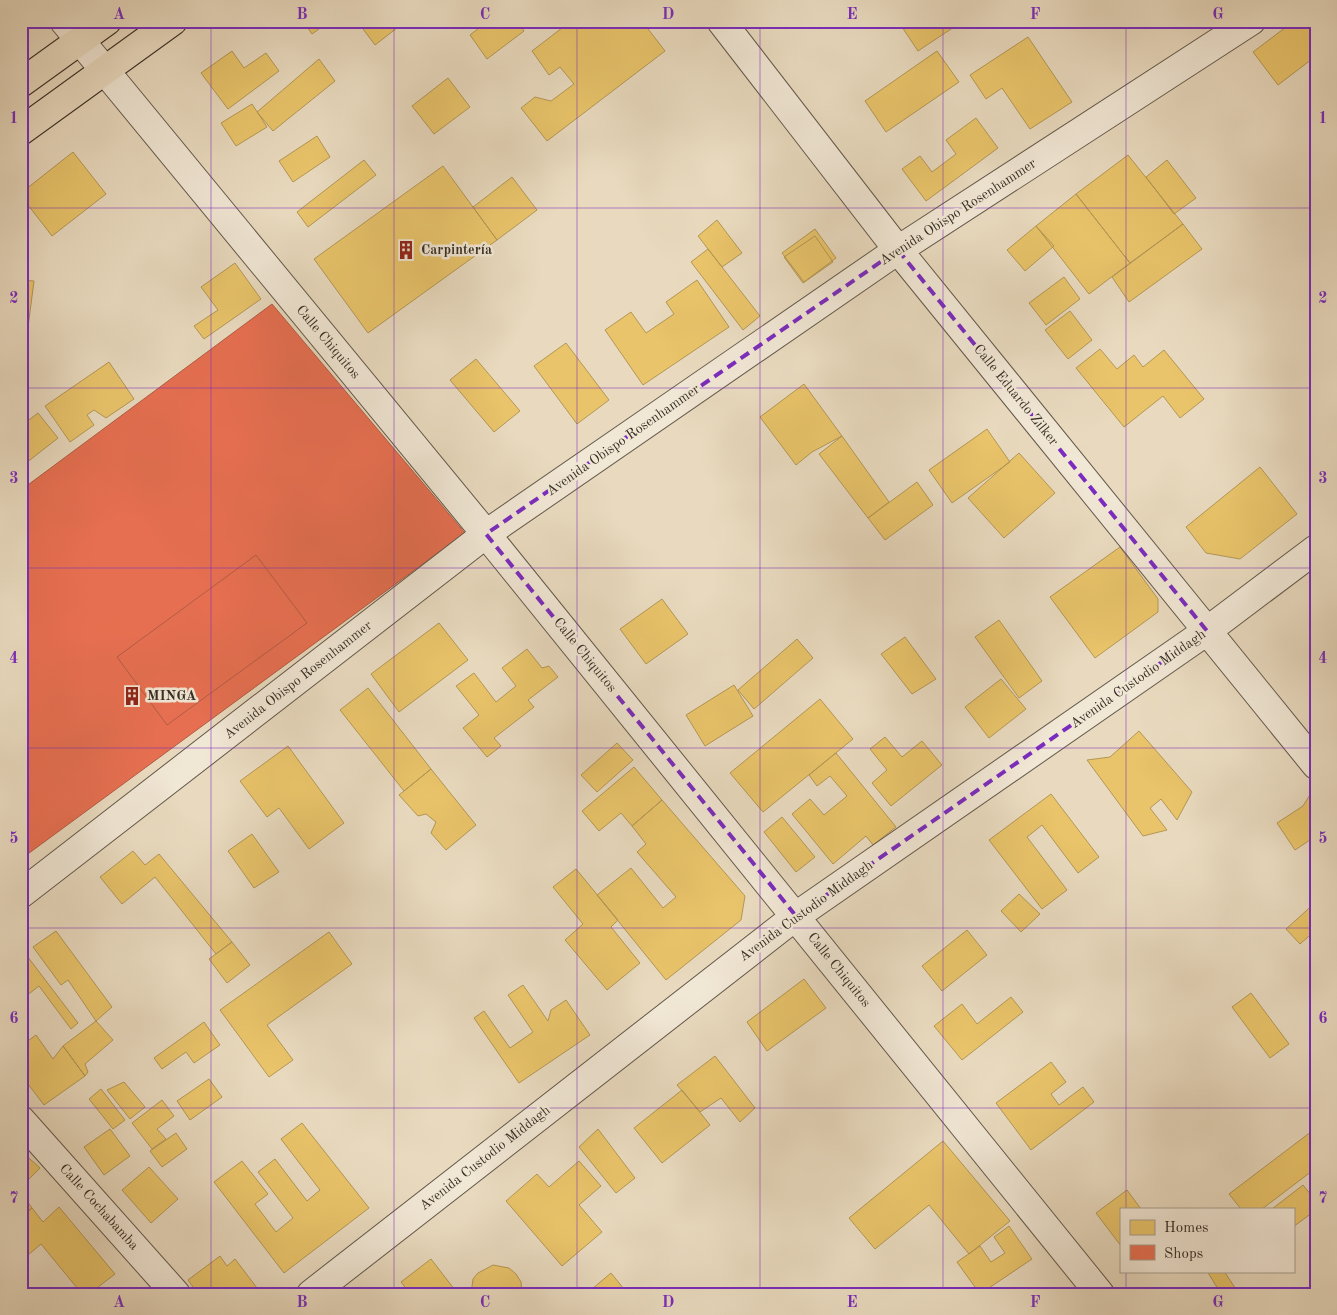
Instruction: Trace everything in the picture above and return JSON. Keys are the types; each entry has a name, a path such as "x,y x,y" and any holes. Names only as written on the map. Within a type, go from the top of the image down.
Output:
{"main road":[{"path":"21,83 72,31 107,21"},
{"path":"21,131 173,21"}],"street":[{"name":"Calle Eduardo Zilker","path":"721,21 898,250 1316,764"},
{"name":"Avenida Obispo Rosenhammer","path":"21,894 486,534 898,250 1251,21"},
{"name":"Calle Chiquitos","path":"72,31 486,534 1100,1294"},
{"name":"Avenida Custodio Middagh","path":"311,1294 796,916 1208,631 1316,549"},
{"name":"Calle Cochabamba","path":"21,1120 176,1294"}],"highlighted area":[{"path":"898,250 1207,631 796,916 486,534"}],"building: Homes":[{"path":"303,21 330,21 312,34"},
{"path":"357,21 406,21 375,45"},
{"path":"488,21 517,21 524,31 487,59 470,35"},
{"path":"571,21 642,21 665,51 547,141 521,108 535,97 551,101 574,84 560,67 549,75 532,51"},
{"path":"814,21 831,21 820,29"},
{"path":"898,21 963,21 918,51"},
{"path":"1294,21 1316,21 1316,56 1278,85 1253,52"},
{"path":"1028,37 1072,102 1030,129 1002,88 986,99 970,75"},
{"path":"232,51 244,68 266,53 279,71 228,109 201,73"},
{"path":"937,51 959,82 886,132 865,101"},
{"path":"319,59 335,81 273,131 257,112"},
{"path":"448,78 470,107 434,134 412,106"},
{"path":"252,104 267,127 236,146 221,123"},
{"path":"976,118 998,148 926,201 902,169 920,156 932,172 956,154 946,140"},
{"path":"317,136 330,157 293,182 279,161"},
{"path":"73,152 106,194 52,236 21,196 21,193"},
{"path":"1128,155 1183,224 1130,263 1076,194"},
{"path":"364,160 376,175 308,227 297,212"},
{"path":"1167,160 1196,198 1174,214 1146,177"},
{"name":"Carpintería","path":"443,166 497,240 368,333 314,259"},
{"path":"512,177 537,210 497,240 473,207"},
{"path":"1076,194 1130,263 1089,294 1036,226"},
{"path":"717,220 742,253 722,267 698,236"},
{"path":"1183,224 1202,249 1129,302 1112,277"},
{"path":"1036,226 1054,246 1025,271 1007,250"},
{"path":"815,229 836,258 804,282 782,253"},
{"path":"815,236 833,262 803,283 784,257"},
{"path":"708,249 760,316 743,330 691,262"},
{"path":"235,263 261,299 204,339 194,326 218,310 201,287"},
{"path":"1064,277 1080,299 1046,325 1029,303"},
{"path":"21,280 34,281 21,381"},
{"path":"697,280 729,327 643,385 605,330 631,312 646,333 674,314 666,302"},
{"path":"1070,311 1092,340 1068,359 1045,330"},
{"path":"566,343 609,400 577,424 534,366"},
{"path":"1100,349 1117,369 1134,355 1143,367 1164,350 1204,399 1180,418 1163,396 1124,427 1076,368"},
{"path":"476,359 520,411 494,432 450,380"},
{"path":"109,362 134,399 106,418 94,410 87,415 94,425 70,442 45,406"},
{"path":"804,384 842,436 812,452 796,465 760,417"},
{"path":"229,388 284,453 118,593 62,527"},
{"path":"38,413 58,438 21,467 21,426"},
{"path":"987,429 1010,462 952,503 929,470"},
{"path":"842,436 889,502 868,518 819,454"},
{"path":"1019,453 1055,493 1004,538 968,498"},
{"path":"1260,467 1297,514 1240,559 1206,553 1186,527"},
{"path":"917,482 933,505 885,540 868,518"},
{"path":"1120,547 1158,599 1158,612 1095,658 1050,597"},
{"path":"1316,598 1316,608 1311,602"},
{"path":"662,599 688,634 646,664 620,629"},
{"path":"999,620 1042,681 1019,698 975,637"},
{"path":"439,623 468,660 399,712 371,674"},
{"path":"905,637 936,679 912,694 881,654"},
{"path":"797,639 813,658 754,709 738,690"},
{"path":"21,648 50,687 21,709"},
{"path":"527,649 542,668 549,666 558,677 528,700 534,707 494,738 501,746 487,757 463,728 479,715 456,686 474,673 496,702 516,686 502,668"},
{"path":"1001,679 1026,709 989,738 965,707"},
{"path":"734,685 753,716 705,746 686,715"},
{"path":"368,688 431,769 404,791 340,710"},
{"path":"820,699 853,739 763,812 730,773"},
{"path":"70,710 108,761 21,825 21,746"},
{"path":"1139,731 1192,792 1177,820 1161,799 1150,808 1167,830 1143,836 1087,760 1110,757"},
{"path":"885,737 902,757 922,741 942,765 891,806 872,783 887,770 870,749"},
{"path":"617,743 633,760 597,792 581,775"},
{"path":"288,746 344,823 309,849 279,808 267,817 240,781"},
{"path":"836,753 896,827 873,845 866,836 833,864 792,814 810,799 824,815 847,796 830,776 817,786 809,775"},
{"path":"634,767 662,800 632,826 621,813 599,831 582,811"},
{"path":"431,769 476,825 446,850 431,833 436,822 426,814 418,816 399,795"},
{"path":"1311,793 1316,799 1316,836 1295,850 1277,823 1303,806"},
{"path":"1051,794 1099,857 1078,873 1042,825 1027,837 1067,890 1042,909 989,840"},
{"path":"662,800 745,896 741,920 666,980 597,895 631,868 663,908 676,897 637,852 646,844 632,826"},
{"path":"782,817 815,857 796,872 764,832"},
{"path":"252,834 279,872 254,888 228,851"},
{"path":"133,851 145,865 159,854 232,942 216,954 155,877 122,904 100,877"},
{"path":"576,869 618,920 611,927 640,963 607,990 565,940 583,924 553,887"},
{"path":"1019,894 1040,914 1021,932 1001,911"},
{"path":"1316,902 1316,930 1300,944 1286,929"},
{"path":"967,930 987,955 942,991 922,966"},
{"path":"56,931 112,1007 96,1021 68,980 61,985 33,947"},
{"path":"329,932 352,964 267,1025 293,1060 269,1077 220,1010"},
{"path":"232,942 250,965 227,983 209,959"},
{"path":"21,948 78,1023 71,1029 39,986 21,1000"},
{"path":"804,979 826,1008 767,1051 747,1022"},
{"path":"523,985 548,1021 551,1010 566,1000 590,1035 519,1083 474,1018 484,1011 510,1048 533,1032 508,995"},
{"path":"1251,993 1289,1044 1270,1058 1232,1007"},
{"path":"1011,997 1023,1012 962,1060 934,1026 962,1004 977,1024"},
{"path":"96,1021 113,1040 85,1064 88,1072 85,1076 63,1046"},
{"path":"204,1022 220,1045 194,1063 186,1052 162,1069 154,1058"},
{"path":"36,1035 53,1059 63,1046 85,1076 44,1105 21,1075 21,1046"},
{"path":"715,1056 755,1108 740,1122 721,1098 700,1112 677,1085"},
{"path":"1051,1062 1066,1082 1051,1094 1059,1105 1083,1087 1094,1102 1031,1150 996,1103"},
{"path":"209,1079 222,1097 190,1120 177,1101"},
{"path":"124,1082 145,1107 130,1119 107,1090"},
{"path":"101,1089 125,1120 113,1129 89,1099"},
{"path":"682,1090 710,1125 662,1163 634,1128"},
{"path":"162,1100 174,1116 157,1129 166,1139 152,1149 132,1123"},
{"path":"302,1123 369,1208 284,1273 214,1182 242,1161 268,1194 255,1204 276,1232 293,1218 258,1172 275,1159 307,1201 320,1190 281,1139"},
{"path":"1316,1128 1316,1168 1263,1208 1240,1208 1229,1194"},
{"path":"110,1129 130,1156 104,1175 84,1147"},
{"path":"598,1129 635,1178 616,1193 579,1147"},
{"path":"176,1133 187,1149 162,1167 150,1151"},
{"path":"943,1141 1010,1221 969,1254 929,1205 875,1249 849,1218"},
{"path":"21,1151 40,1168 21,1187"},
{"path":"579,1161 601,1186 579,1205 602,1232 562,1266 506,1201 537,1174 549,1187"},
{"path":"149,1167 178,1199 151,1223 122,1190"},
{"path":"1303,1185 1316,1201 1316,1210 1294,1226 1294,1208 1273,1208"},
{"path":"1127,1190 1140,1208 1120,1208 1120,1245 1096,1213"},
{"path":"25,1198 32,1208 21,1217 21,1202"},
{"path":"59,1207 115,1274 89,1294 82,1294 41,1244 21,1261 21,1217 32,1208 43,1222"},
{"path":"1009,1226 1032,1259 980,1294 957,1262 980,1246 991,1262 1005,1253 994,1237"},
{"path":"220,1256 227,1266 235,1259 257,1288 250,1294 198,1294 188,1280"},
{"path":"431,1259 458,1294 410,1294 401,1282"},
{"path":"493,1265 509,1268 516,1274 521,1282 522,1294 471,1294 473,1279 478,1273"},
{"path":"1208,1272 1225,1272 1239,1294 1221,1294"},
{"path":"611,1273 628,1294 586,1294"}],"building: Shops":[{"name":"MINGA","path":"272,304 465,533 21,859 21,490"},
{"path":"256,555 307,623 167,725 117,657"}],"place":[{"name":"Carpintería","path":"406,250"},
{"name":"MINGA","path":"132,696"}]}
